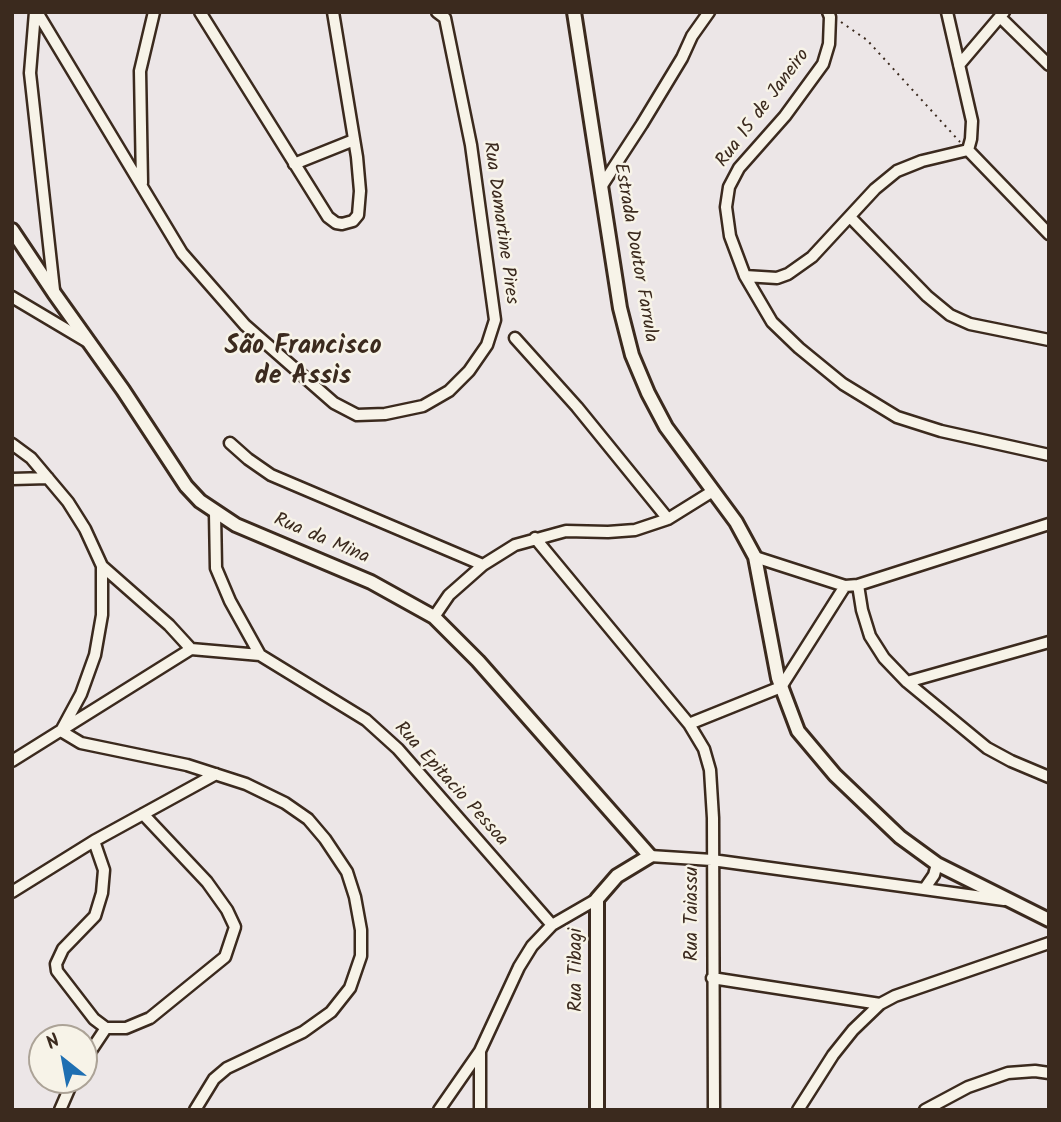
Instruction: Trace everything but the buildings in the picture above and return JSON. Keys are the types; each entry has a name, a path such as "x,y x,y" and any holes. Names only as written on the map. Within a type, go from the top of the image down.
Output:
{"street":[{"name":"Rua Damartine Pires","path":"36,12 182,253 245,324 334,403 357,415 385,414 423,406 449,391 469,371 487,345 495,320 471,145 442,14"},
{"path":"36,12 30,73 54,293"},
{"path":"142,183 140,71 154,12"},
{"path":"200,12 328,217 336,223 347,224 358,215 360,191 333,12"},
{"name":"Estrada Doutor Farrula","path":"574,12 620,308 632,355 648,394 666,427 736,522 755,557 781,687 799,731 814,753 866,807 900,837 937,864 1049,920"},
{"path":"947,12 971,121 968,150"},
{"path":"601,187 642,124 706,13"},
{"name":"Rua 15 de Janeiro","path":"829,15 829,44 823,64 785,116 739,168 729,187 726,207 730,236 746,276 772,322 799,348 843,384 897,417 941,431 1049,456"},
{"path":"958,65 1002,15 1049,65"},
{"path":"294,164 354,140"},
{"path":"746,276 777,278 795,271 812,257 875,189 897,171 922,161 968,150"},
{"path":"968,150 1049,234"},
{"path":"850,217 927,296 950,315 981,327 1049,340"},
{"name":"Rua da Mina","path":"12,230 186,485 215,513 236,525 371,582 435,617 478,661 650,856"},
{"path":"12,297 92,344"},
{"path":"515,338 577,407 668,519"},
{"path":"230,443 271,475 483,565"},
{"path":"12,444 31,458 68,502 85,529 102,566 169,625 191,649 12,761"},
{"path":"12,479 48,478"},
{"path":"435,617 449,595 483,565 514,545 566,531 608,533 635,530 668,519 713,491"},
{"path":"215,513 216,568 230,601 260,655"},
{"path":"755,557 845,586 858,585 1049,524"},
{"name":"Rua Taiassu","path":"536,538 689,724 704,749 710,770 713,818 713,1110"},
{"path":"61,731 81,694 95,655 102,615 102,566"},
{"path":"858,585 870,636 884,658 907,682 987,748 1049,777"},
{"path":"689,724 781,687 845,586"},
{"path":"907,682 1049,642"},
{"name":"Rua Epitacio Pessoa","path":"191,649 260,655 366,720 390,742 552,925"},
{"path":"61,731 81,743 158,757 216,774 246,784 285,803 308,819 347,872 361,930 361,956 350,988 331,1012 303,1032 227,1068 214,1080 195,1110"},
{"path":"12,892 94,841 216,774"},
{"path":"94,841 104,870 102,893 95,916 59,956 57,971 94,1019 106,1028 126,1028 150,1018 225,957 235,927 228,910 207,882 143,814"},
{"path":"439,1110 480,1051 519,967 532,946 552,925 597,900 617,876 650,856 712,860 1012,901"},
{"path":"925,888 934,875 937,864"},
{"name":"Rua Tibagi","path":"597,900 597,1110"},
{"path":"798,1110 833,1055 853,1030 880,1004 895,996 1049,943"},
{"path":"712,978 880,1004"},
{"path":"98,1040 106,1028"},
{"path":"480,1051 480,1110"},
{"path":"925,1110 968,1087 1008,1073 1049,1073"}],"path":[{"path":"829,15 850,26 867,40 968,150"}],"district":[{"name":"São Francisco de Assis","path":"303,364"}]}
